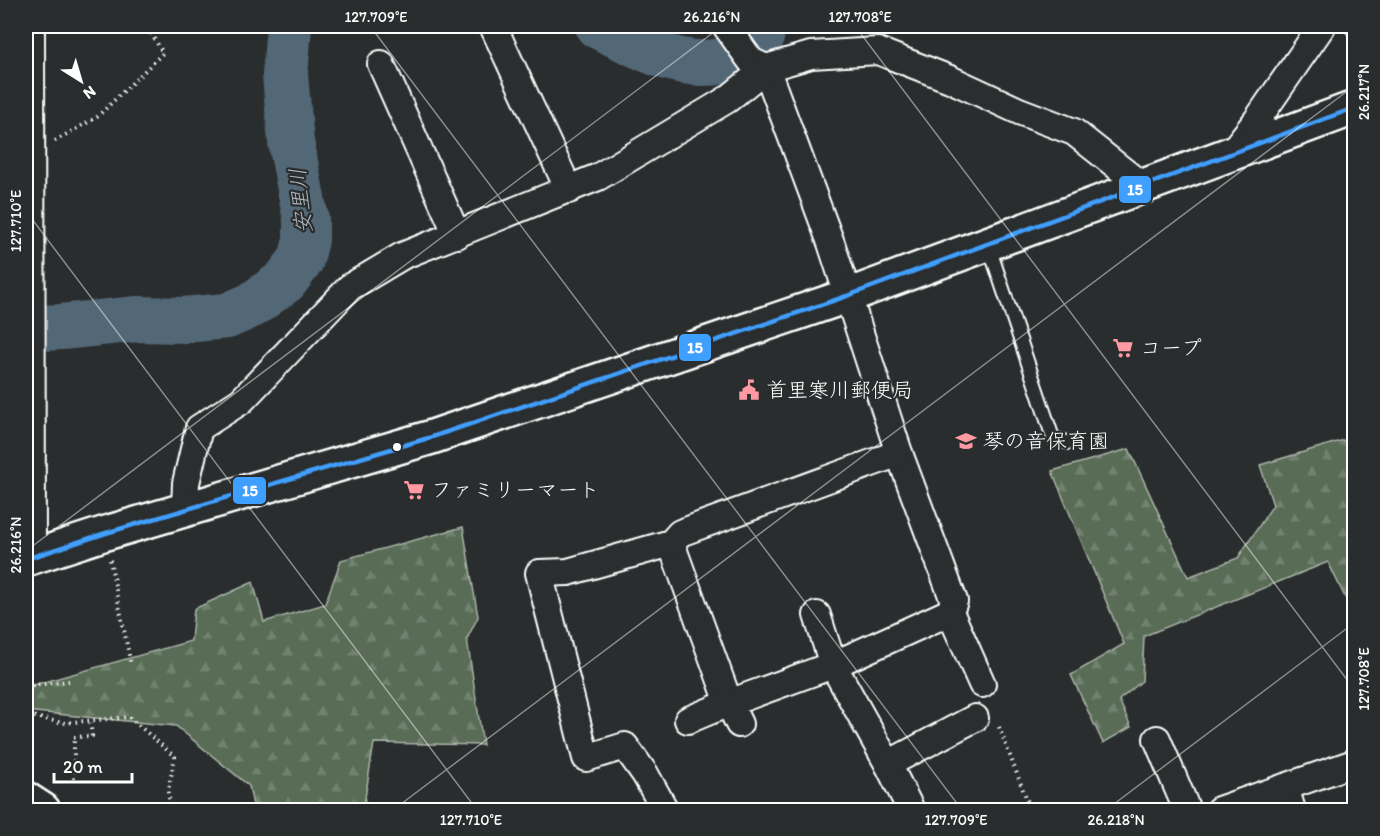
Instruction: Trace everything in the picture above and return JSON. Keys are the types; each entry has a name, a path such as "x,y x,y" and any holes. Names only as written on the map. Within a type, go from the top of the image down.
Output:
{"street":[{"path":"493,26 569,190"},
{"path":"1232,152 1322,26"},
{"path":"29,30 28,187 32,345 29,558 185,509 432,437 847,296 1141,185 1354,108"},
{"path":"729,31 759,64 831,243 898,453 954,601 950,612 982,684"},
{"path":"185,509 186,483 199,428 241,401 351,287 402,256 598,177 728,99 759,64 811,56 878,51 1074,132 1141,185"},
{"path":"381,64 457,235"},
{"path":"665,810 645,774 625,746 585,758 539,573 568,573 671,543 680,534 898,453"},
{"path":"671,543 734,714"},
{"path":"688,720 734,714 950,612"},
{"path":"817,615 832,666 888,764 911,810"},
{"path":"888,764 987,722"},
{"path":"1157,739 1187,810"},
{"path":"1219,810 1288,799 1354,762"},
{"path":"26,799 43,810"}],"lane":[{"path":"988,243 1053,438 1070,443"}],"path":[{"path":"53,142 97,117 163,53 150,28 141,26"},
{"path":"109,554 131,665"},
{"path":"26,686 69,681"},
{"path":"26,709 31,716 63,723 129,717 175,757 168,791 171,810"},
{"path":"74,779 74,737 92,736 90,720"},
{"path":"987,722 1034,810"}],"green space":[{"path":"1354,437 1354,616 1328,562 1144,636 1142,681 1119,700 1131,727 1103,743 1071,675 1124,644 1052,471 1129,449 1188,577 1238,558 1273,505 1260,465"},
{"path":"463,527 478,617 467,639 483,745 374,743 363,810 254,810 249,786 176,726 26,711 26,687 191,641 194,609 253,582 264,622 325,604 341,560"}],"waterway":[{"name":"安里川","path":"26,329 138,319 184,320 227,316 252,305 285,281 301,260 306,240 306,219 291,142 285,75 289,26"},
{"name":"安里川","path":"598,26 657,54 689,62 706,63 727,60 752,48 762,36 762,26"}],"transit line":[{"name":"15","path":"26,559 106,533 432,437 847,296 1354,108"}],"place":[{"name":"コープ","path":"1123,348"},
{"name":"首里寒川郵便局","path":"749,390"},
{"name":"琴の音保育園","path":"966,441"},
{"name":"ファミリーマート","path":"414,490"}]}
